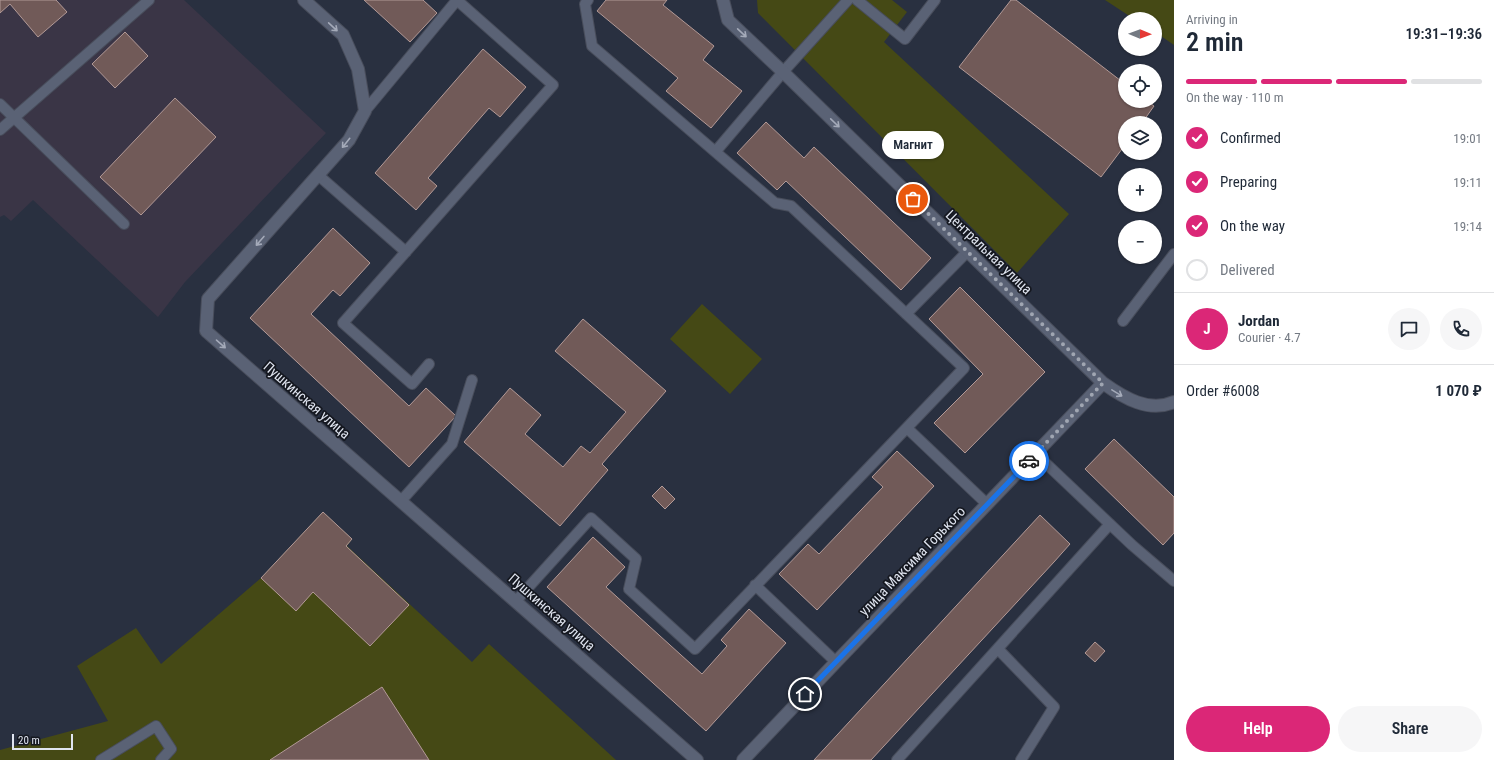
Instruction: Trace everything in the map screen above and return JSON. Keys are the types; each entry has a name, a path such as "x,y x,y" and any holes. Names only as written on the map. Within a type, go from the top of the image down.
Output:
{"street":[{"path":"304,0 343,35 358,69 365,111"},
{"name":"Центральная улица","path":"723,0 728,20 1103,383 1118,393 1142,404 1155,406 1174,402"},
{"name":"Пушкинская улица","path":"365,111 349,140 208,299 206,331 697,760"},
{"name":"улица Максима Горького","path":"743,760 1103,383"}],"lane":[{"path":"0,130 149,0"},
{"path":"365,111 457,0 554,85 343,323 412,384 430,364"},
{"path":"516,601 591,518 636,559 629,589 695,649 964,368 791,206 775,203 592,46 585,4 588,0"},
{"path":"716,151 783,72 848,0"},
{"path":"857,0 905,39 935,0"},
{"path":"0,104 124,224"},
{"path":"318,174 406,252"},
{"path":"906,314 967,252"},
{"path":"1123,322 1174,254"},
{"path":"401,501 452,444 472,380"},
{"path":"907,428 987,504"},
{"path":"1036,454 1110,524 1172,576"},
{"path":"899,759 1110,524"},
{"path":"755,585 836,662"},
{"path":"998,649 1054,707 1021,760"},
{"path":"101,760 156,726 171,749 161,760"}],"shaded area":[{"path":"0,0 184,0 326,133 185,282 158,317 33,200 11,221 4,215 0,217"}],"green space":[{"path":"757,0 892,0 907,12 884,42 1069,214 1017,273 758,13"},
{"path":"1105,0 1174,0 1174,45 1162,37 1162,12 1123,12"},
{"path":"702,304 762,359 730,394 670,339"},
{"path":"323,512 352,539 347,546 472,662 489,644 616,760 0,760 0,750 108,721 77,666 136,628 161,664 261,578"}],"building":[{"path":"0,0 56,0 67,12 38,37 10,4 0,13"},
{"path":"364,0 423,0 437,13 410,42"},
{"path":"606,0 667,0 663,5 714,46 703,60 742,91 711,128 666,91 678,78 597,11"},
{"path":"1011,0 1016,0 1118,79 1118,108 1153,108 1147,116 1118,116 1118,154 1101,177 959,67"},
{"path":"125,32 148,56 115,88 92,64"},
{"path":"483,49 526,87 500,117 489,108 428,178 437,186 416,210 375,173"},
{"path":"175,98 216,137 141,215 100,177"},
{"path":"766,122 804,158 814,147 931,258 901,290 786,181 777,190 737,153"},
{"path":"333,228 370,263 340,296 333,290 311,314 409,406 426,388 456,416 409,467 250,318"},
{"path":"960,287 1045,372 965,453 934,423 983,374 929,319"},
{"path":"583,319 666,391 602,464 608,470 560,526 464,442 510,388 541,415 525,434 563,467 581,446 590,453 626,412 555,351"},
{"path":"1114,439 1174,497 1174,533 1163,545 1085,469"},
{"path":"897,451 934,486 817,610 779,574 808,544 819,554 883,487 872,477"},
{"path":"662,486 675,499 665,509 652,496"},
{"path":"323,512 352,539 346,546 409,605 370,646 313,592 296,611 261,578"},
{"path":"1040,515 1070,544 1054,562 871,760 814,760"},
{"path":"593,537 625,567 606,587 702,674 727,646 721,640 749,609 786,643 706,731 547,587"},
{"path":"1095,642 1105,651 1095,662 1085,653"},
{"path":"382,687 429,760 270,760"}],"way so far":[{"path":"913,199 1103,383 1029,461"}],"place":[{"name":"Магнит","path":"913,199"}],"route":[{"path":"805,694 1029,461"}]}
